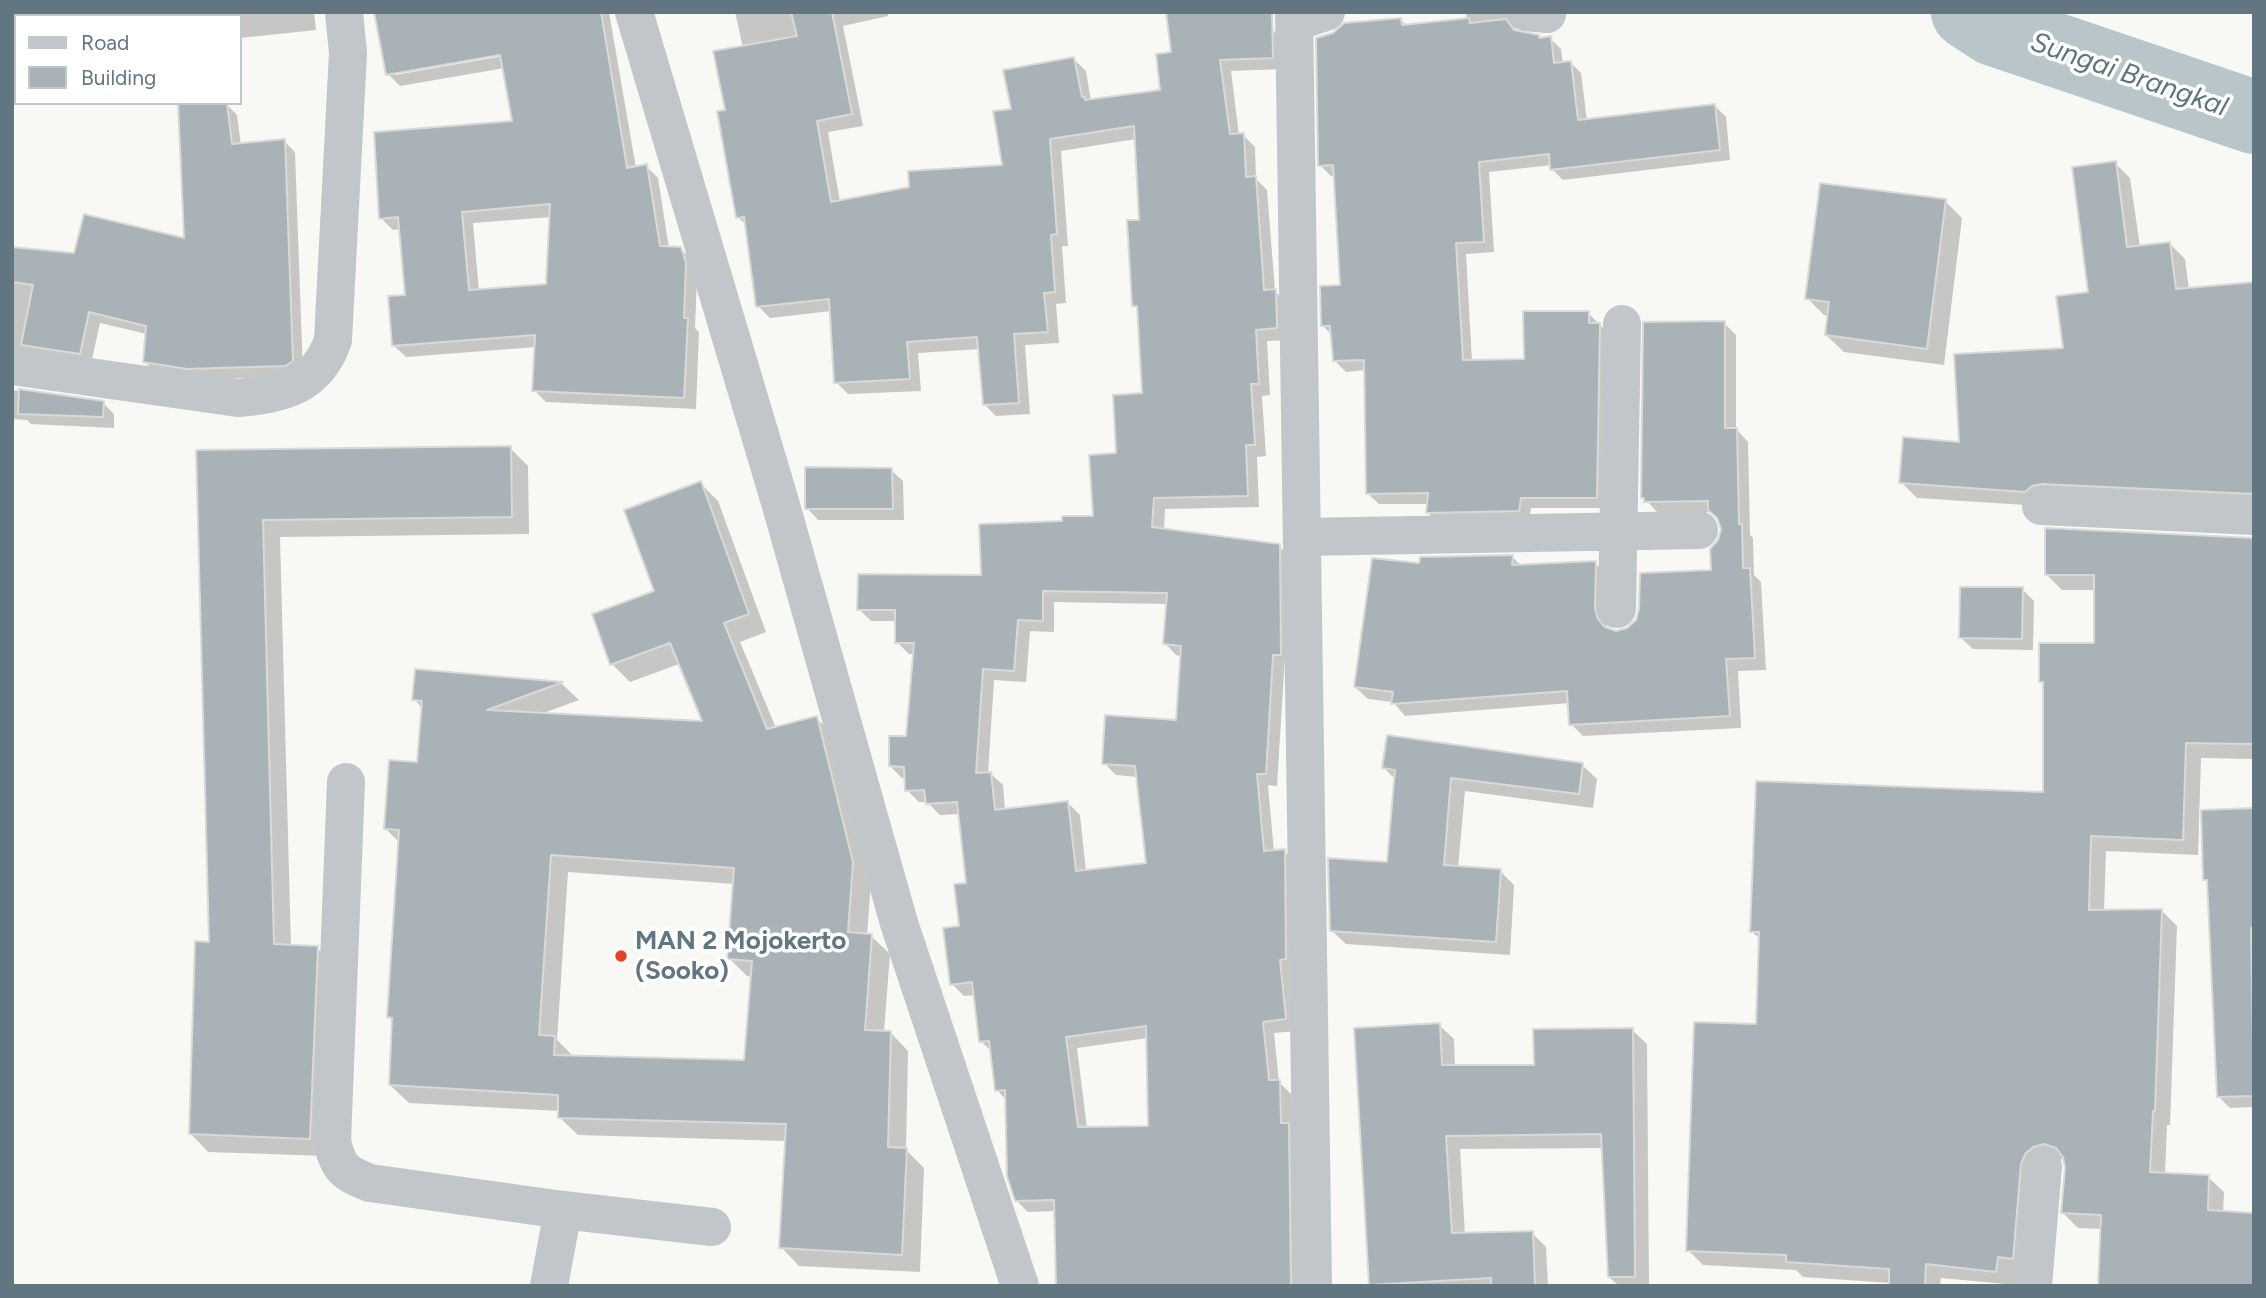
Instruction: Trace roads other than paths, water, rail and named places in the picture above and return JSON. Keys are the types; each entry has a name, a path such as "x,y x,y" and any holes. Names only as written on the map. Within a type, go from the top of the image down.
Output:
{"street":[{"path":"12,366 238,398 290,389 310,377 326,359 332,340 348,53 344,12"},
{"path":"634,12 780,502 899,923 1020,1286"},
{"path":"1305,16 1302,537 1313,1286"},
{"path":"1617,610 1622,324"},
{"path":"2041,506 2254,516"},
{"path":"1302,537 1699,530"},
{"path":"345,782 332,1141 336,1159 348,1175 370,1183 563,1210 712,1227"},
{"path":"2033,1286 2043,1166"},
{"path":"549,1286 563,1210"}],"waterway":[{"name":"Sungai Brangkal","path":"1968,12 1994,29 2254,117"}],"place":[{"name":"MAN 2 Mojokerto (Sooko)","path":"621,956"}]}
